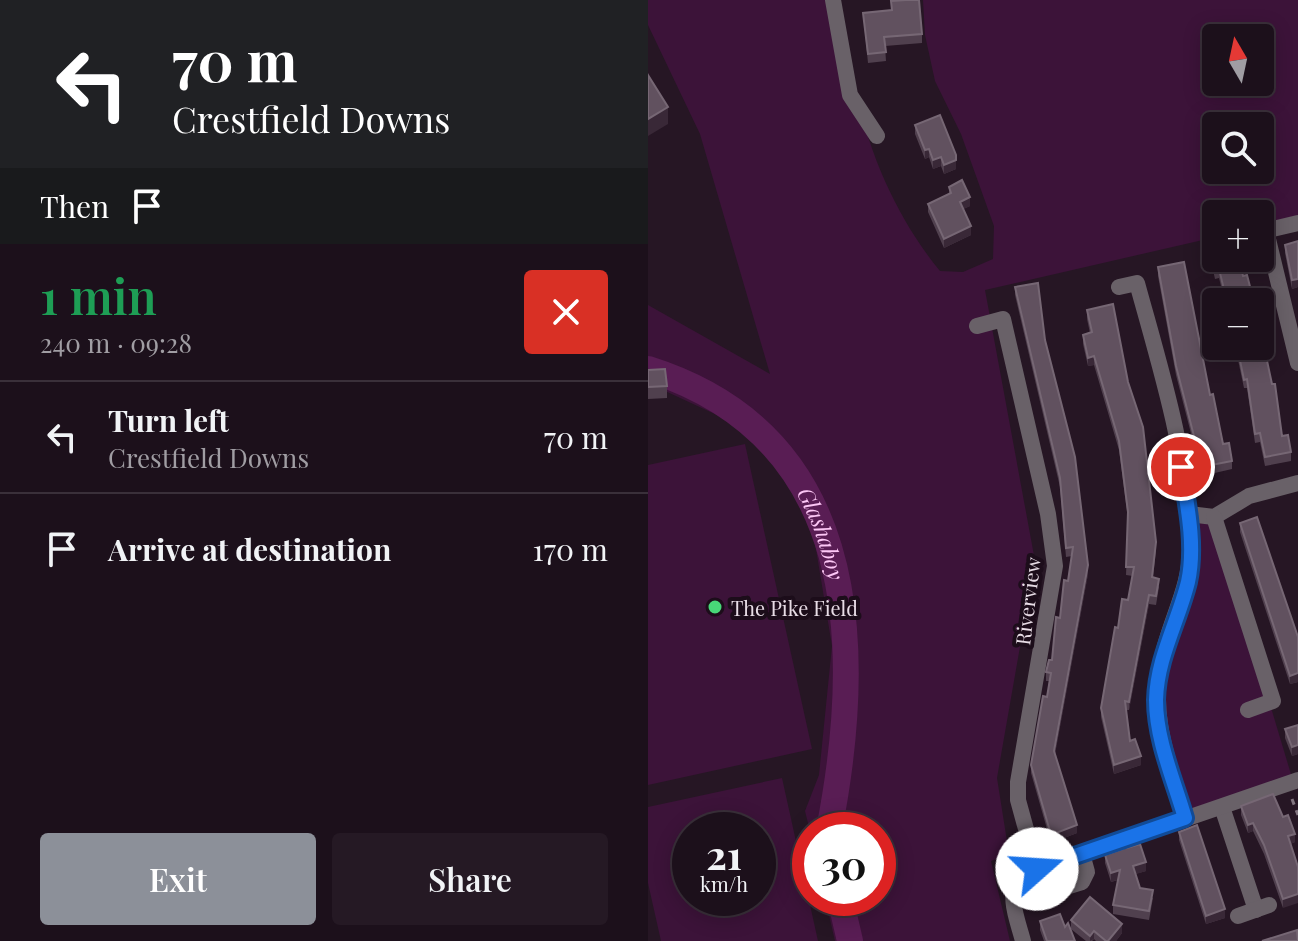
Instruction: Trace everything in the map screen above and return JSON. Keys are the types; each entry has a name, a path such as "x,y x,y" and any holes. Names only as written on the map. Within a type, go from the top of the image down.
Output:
{"street":[{"path":"833,0 850,95 877,136"},
{"path":"1274,229 1298,223"},
{"path":"1274,272 1298,363"},
{"path":"1119,287 1137,283 1172,419 1189,514 1188,580 1162,656 1156,697 1157,724 1185,818"},
{"name":"Riverview","path":"977,326 1003,319 1045,498 1055,566 1018,782 1018,800 1037,869"},
{"path":"1189,514 1214,517 1249,496 1298,483"},
{"path":"1214,517 1273,701 1248,710"},
{"path":"1023,941 1012,889 1019,876 1293,782"},
{"path":"1222,807 1262,908 1238,916"},
{"path":"1069,886 1082,882 1087,872 1082,854"}],"path":[{"path":"1293,782 1298,815"}],"shaded area":[{"path":"648,0 838,0 863,121 889,189 912,233 940,271 963,272 993,259 994,226 961,134 935,81 925,35 923,0 1298,0 1298,218 1274,224 1274,200 1202,200 1202,240 985,290 1035,561 997,778 1009,854 991,861 1010,941 835,941 829,916 896,916 896,812 805,812 819,775 832,646 810,513 780,466 747,429 648,383 648,305 770,374 700,134 648,25"},
{"name":"The Pike Field","path":"745,444 812,749 648,785 648,465"},
{"path":"1189,514 1214,517 1293,781 1185,818 1157,724"},
{"path":"782,778 792,823 792,916 812,916 818,941 661,941 648,883 648,807"}],"building":[{"path":"919,0 922,34 884,37 886,52 868,54 863,13 892,10 891,1"},
{"path":"648,75 668,107 648,119"},
{"path":"940,115 956,155 956,160 944,165 941,157 933,160 929,149 925,150 915,125"},
{"path":"962,180 970,197 960,202 971,226 944,239 928,204 951,193 949,187"},
{"path":"1298,241 1298,279 1292,280 1285,245"},
{"path":"1184,262 1210,395 1213,394 1223,444 1229,443 1232,461 1206,466 1202,443 1196,444 1176,366 1158,267"},
{"path":"1220,272 1242,272 1243,276 1247,275 1250,288 1224,288"},
{"path":"1038,283 1045,340 1075,457 1088,565 1054,751 1077,825 1051,835 1031,765 1043,696 1047,697 1051,673 1046,672 1049,660 1052,660 1056,617 1060,618 1064,580 1068,581 1073,547 1066,548 1060,478 1015,287"},
{"path":"1113,304 1128,382 1143,427 1156,542 1152,577 1159,579 1156,596 1149,595 1129,702 1125,701 1130,741 1135,739 1141,756 1114,765 1101,708 1115,627 1118,628 1122,599 1128,600 1134,567 1126,567 1128,512 1119,441 1094,356 1088,358 1083,335 1092,332 1087,310"},
{"path":"1240,360 1267,360 1272,384 1275,384 1282,436 1288,435 1291,452 1265,457 1260,433 1255,434 1247,379 1244,380"},
{"path":"665,369 667,386 648,387 648,370"},
{"path":"1257,517 1298,637 1298,673 1290,676 1240,523"},
{"path":"1298,725 1298,745 1292,747 1285,729"},
{"path":"1273,794 1283,817 1288,815 1295,834 1288,836 1298,867 1298,894 1283,899 1264,845 1253,823 1248,825 1241,806"},
{"path":"1197,825 1225,909 1206,916 1179,832"},
{"path":"1125,842 1127,848 1140,844 1146,862 1133,866 1140,888 1153,890 1149,911 1113,905 1120,870 1111,873 1105,855 1123,849"},
{"path":"1090,897 1122,924 1108,941 1094,931 1090,936 1071,920"},
{"path":"1060,914 1065,927 1068,923 1075,941 1047,941 1040,921"},
{"path":"1297,930 1298,941 1262,941"}],"waterway":[{"name":"Glashaboy","path":"648,369 718,400 771,443 808,496 832,555 843,621 846,689 832,812"},
{"name":"Glashaboy","path":"844,916 850,941"}],"place":[{"name":"The Pike Field","path":"715,607"}],"route":[{"path":"1037,869 1185,818 1157,724 1156,697 1162,656 1188,580 1191,549 1189,514 1181,467"}]}
